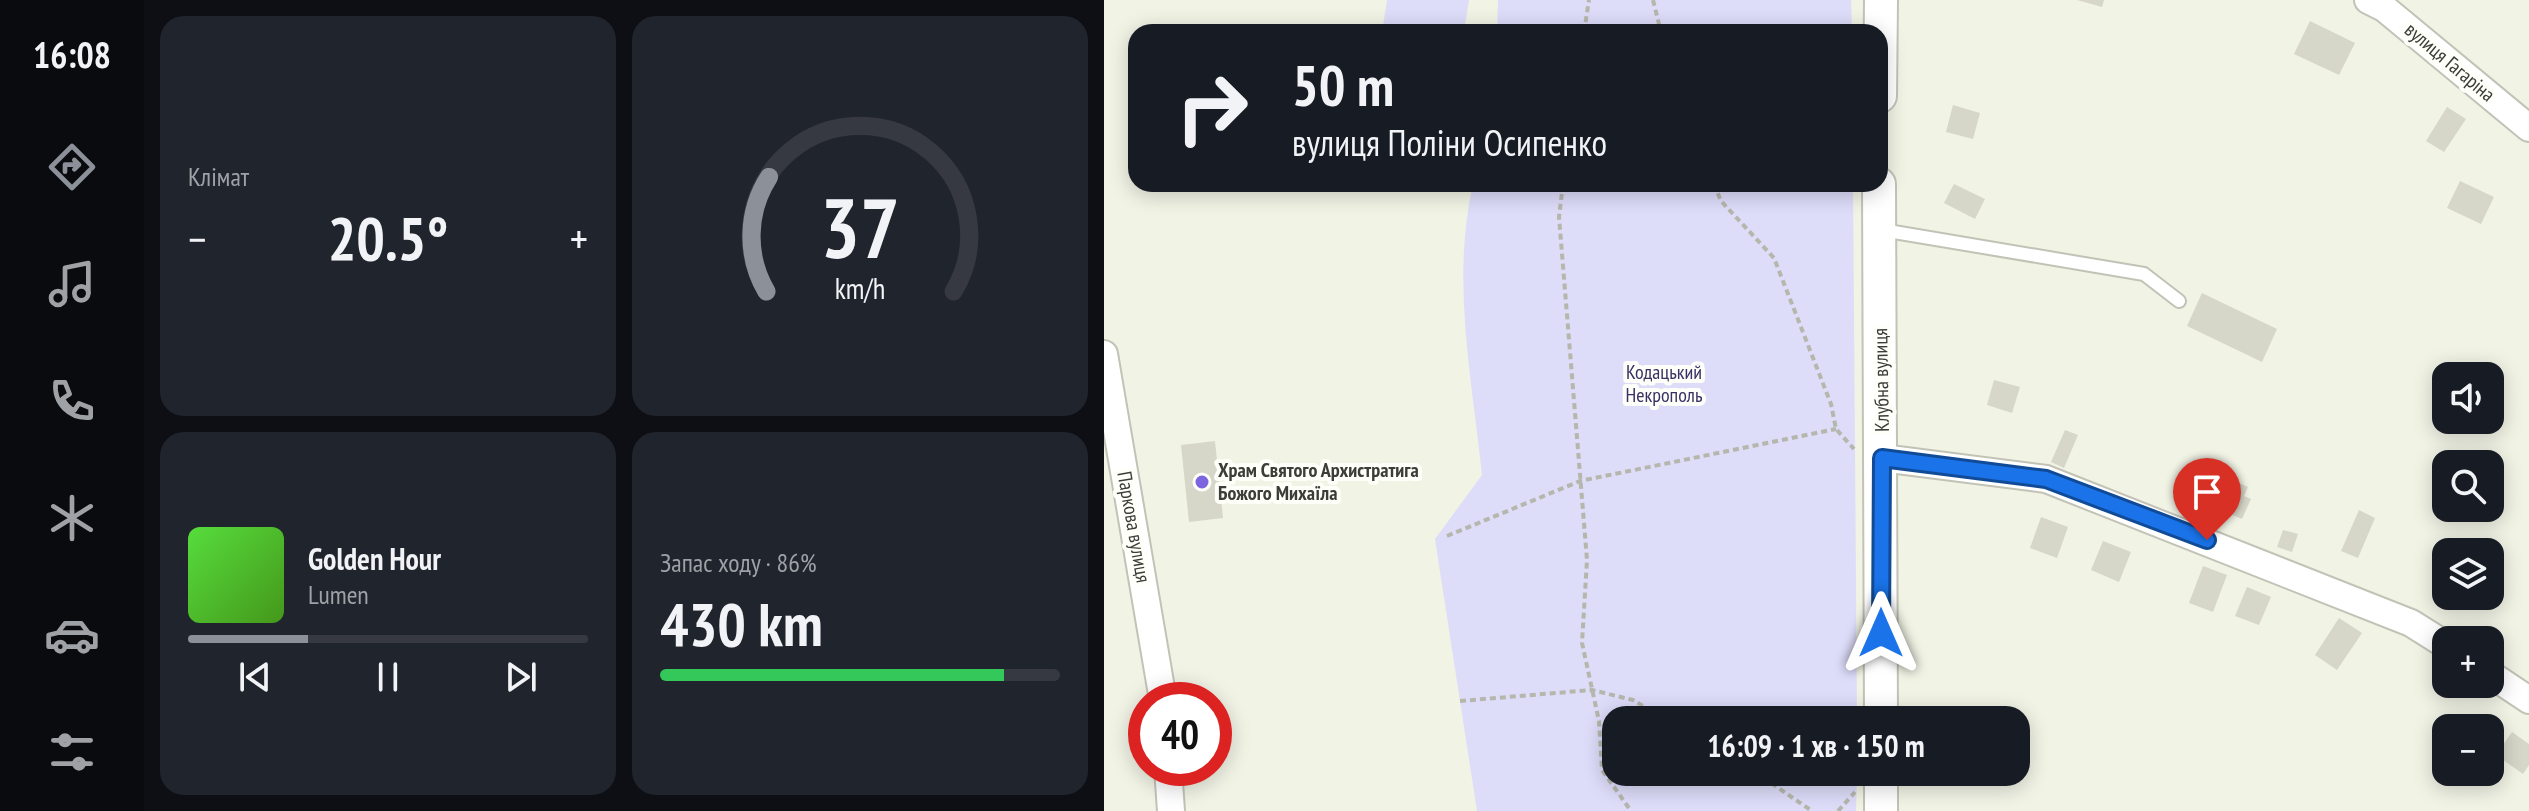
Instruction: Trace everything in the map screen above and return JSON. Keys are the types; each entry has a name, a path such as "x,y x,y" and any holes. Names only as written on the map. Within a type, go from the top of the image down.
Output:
{"street":[{"path":"1881,0 1881,24"},
{"name":"вулиця Гагаріна","path":"2380,3 2529,128"},
{"name":"Клубна вулиця","path":"1879,192 1881,706"},
{"name":"Паркова вулиця","path":"1104,354 1160,682"},
{"path":"1882,458 2046,479 2411,623 2432,636"},
{"path":"2504,683 2529,700"},
{"path":"1169,786 1171,811"},
{"path":"1881,786 1881,811"}],"lane":[{"path":"1879,230 2144,274 2179,301"}],"path":[{"path":"1585,24 1589,0"},
{"path":"1653,0 1659,24"},
{"path":"1562,192 1559,217 1587,560 1582,643 1592,690 1602,770 1631,811"},
{"path":"1717,192 1721,201 1774,258 1831,404 1836,429 1863,459 1882,458"},
{"path":"1447,536 1580,481 1836,429"},
{"path":"1460,701 1592,690 1633,700 1643,706"},
{"path":"1775,786 1812,811"}],"green space":[{"path":"1387,0 1469,0 1465,24 1383,24"},
{"path":"1498,0 1851,0 1852,24 1497,24"},
{"name":"Кодацький Некрополь","path":"1472,192 1853,192 1857,706 1602,706 1602,786 1857,786 1856,811 1477,811 1435,539 1482,475 1466,330 1464,256"}],"building":[{"path":"2077,0 2104,0 2102,7"},
{"path":"2310,21 2355,43 2339,75 2294,54"},
{"path":"1953,105 1980,113 1973,139 1946,132"},
{"path":"2447,107 2466,119 2444,152 2426,141"},
{"path":"2460,181 2494,197 2481,224 2447,208"},
{"path":"1954,184 1985,199 1975,219 1944,203"},
{"path":"2202,293 2277,329 2262,362 2187,326"},
{"path":"1994,380 2020,387 2012,413 1987,405"},
{"path":"2065,430 2078,435 2064,468 2051,462"},
{"name":"Храм Святого Архистратига Божого Михаїла","path":"1215,441 1223,518 1189,522 1181,445"},
{"path":"2219,474 2248,487 2244,496 2251,499 2242,519 2206,504"},
{"path":"2359,510 2375,518 2358,558 2341,551"},
{"path":"2041,517 2068,527 2057,558 2030,548"},
{"path":"2283,530 2298,534 2292,552 2277,547"},
{"path":"2103,541 2131,552 2119,582 2091,570"},
{"path":"2203,566 2227,575 2213,612 2189,603"},
{"path":"2247,587 2271,597 2259,625 2235,616"},
{"path":"2339,618 2362,633 2337,670 2315,655"},
{"path":"2512,732 2529,744 2529,765 2523,774 2504,761 2504,744"}],"place":[{"name":"Храм Святого Архистратига Божого Михаїла","path":"1202,482"}],"route":[{"path":"1881,633 1882,458 2046,479 2207,540"}]}
